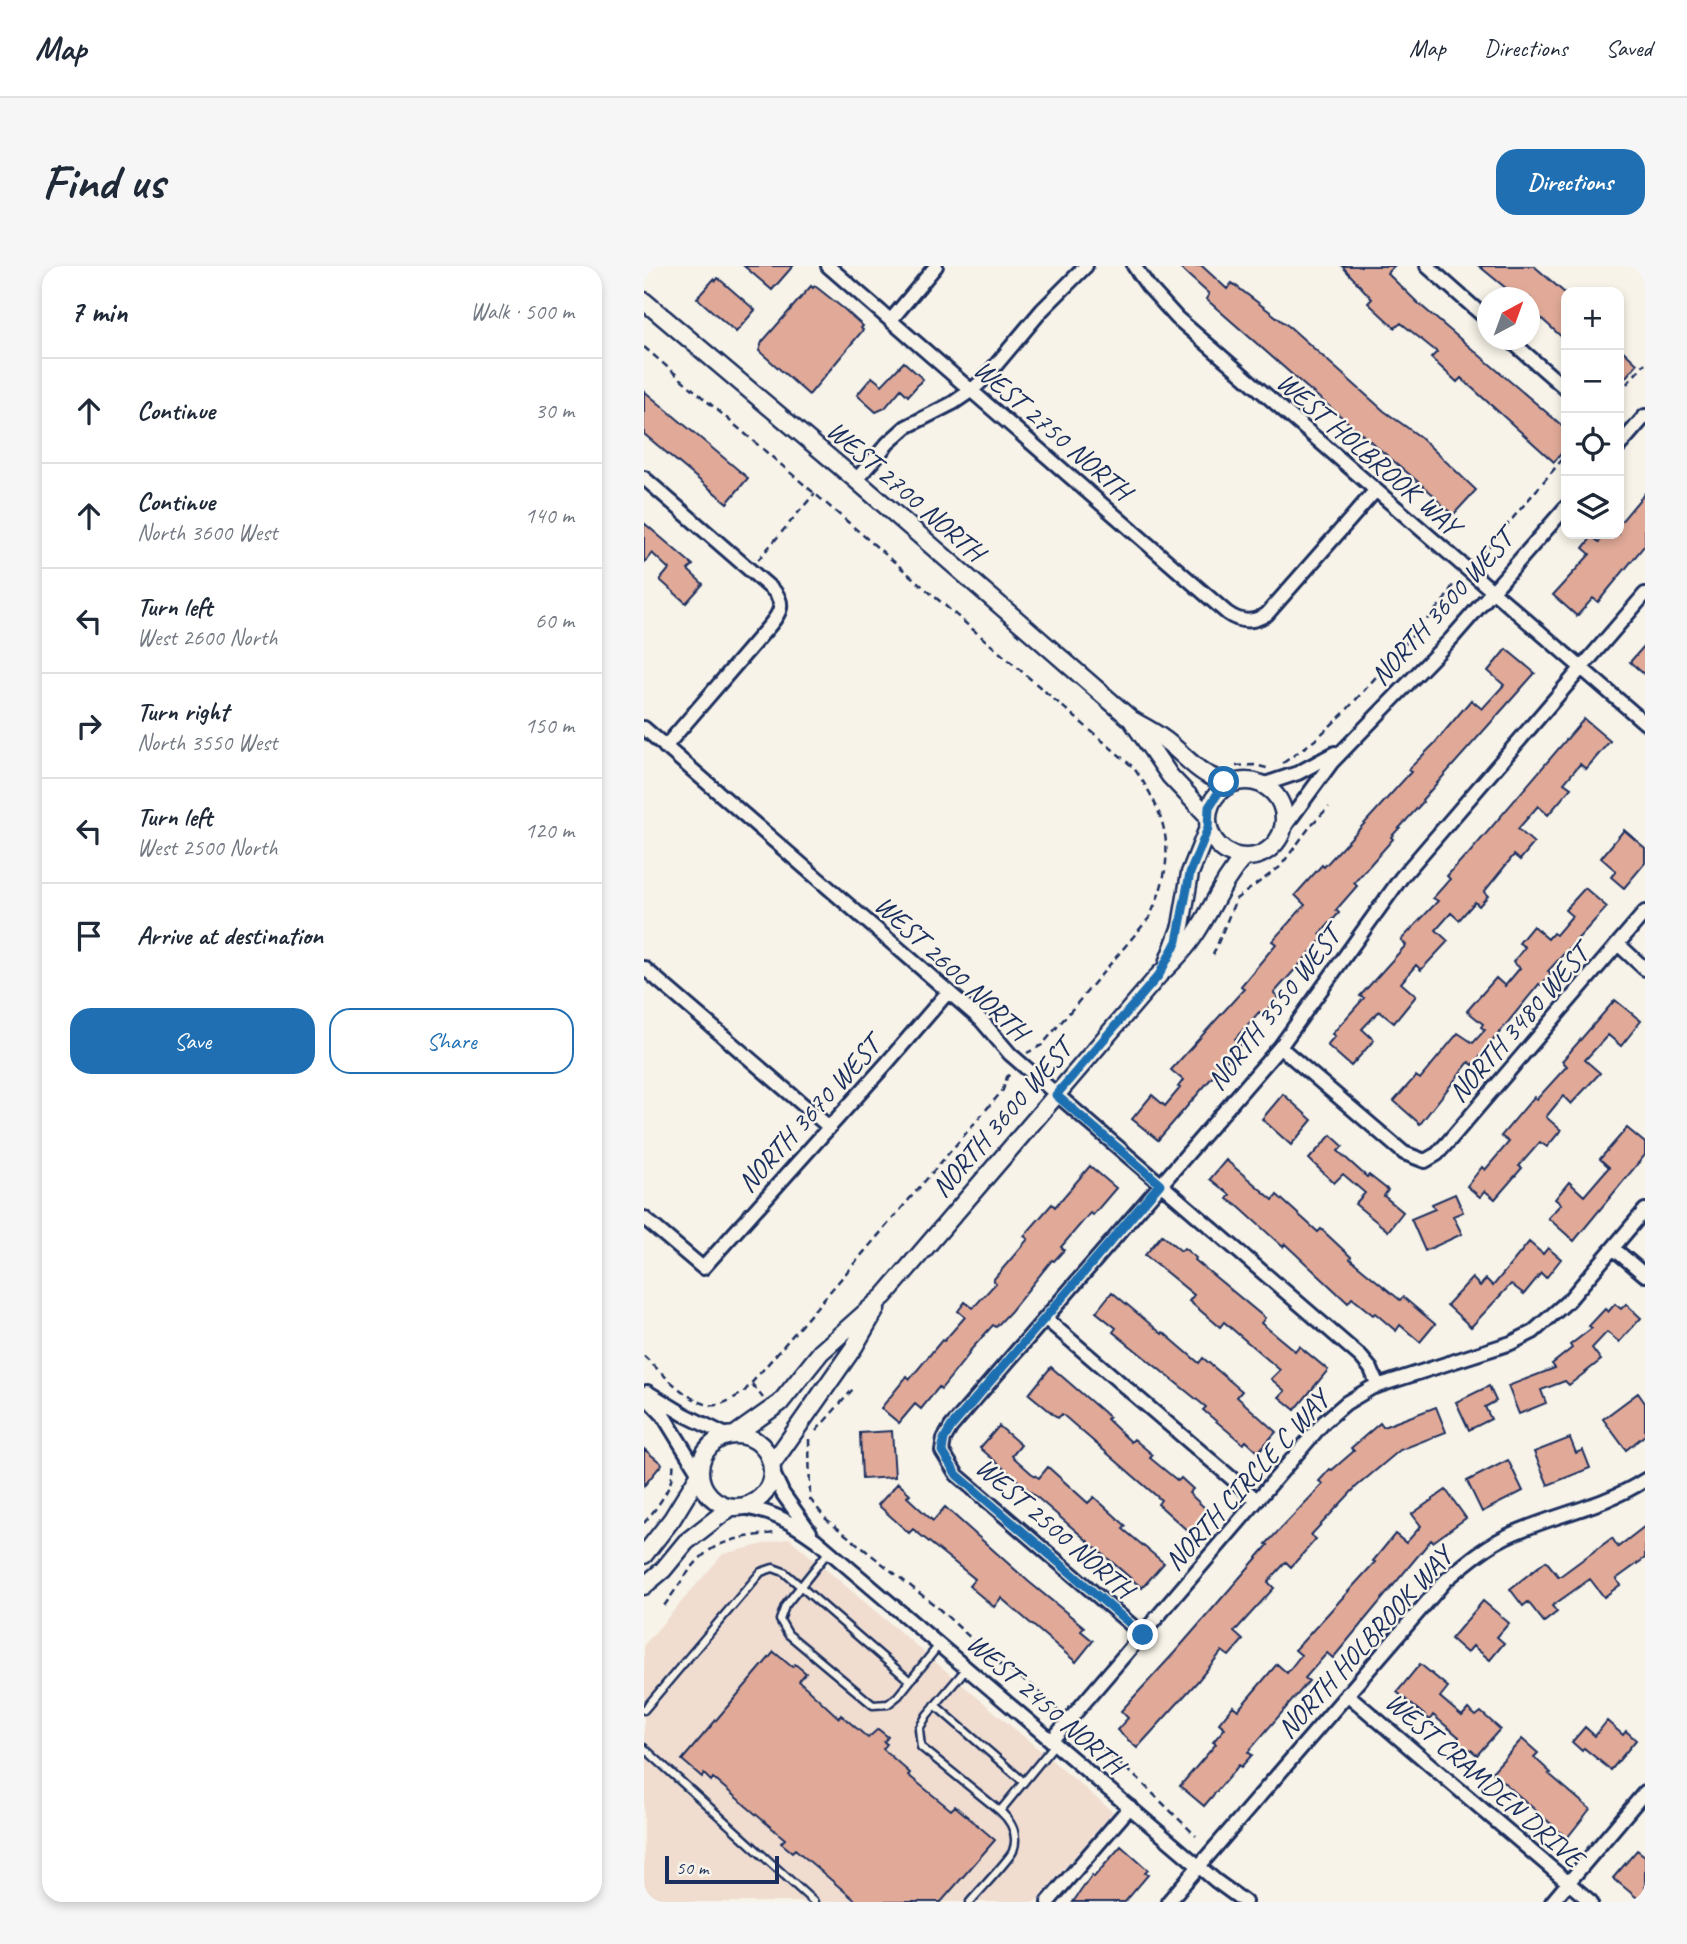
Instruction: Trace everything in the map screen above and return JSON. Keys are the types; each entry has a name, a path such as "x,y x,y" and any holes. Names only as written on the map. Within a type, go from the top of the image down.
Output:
{"street":[{"name":"WEST 2750 NORTH","path":"828,266 1227,613 1241,621 1248,622 1267,614 1375,491"},
{"path":"891,320 936,266"},
{"path":"856,480 906,426 972,390 985,378 1042,310 1086,266"},
{"name":"WEST HOLBROOK WAY","path":"1134,266 1177,318 1645,723"},
{"path":"1427,266 1477,310"},
{"name":"WEST 2700 NORTH","path":"644,301 856,480 1132,720 1165,740 1204,775 1224,782 1234,774"},
{"path":"1522,350 1561,384"},
{"path":"1624,437 1645,416"},
{"path":"644,478 774,591 781,603 780,610 770,625 665,747"},
{"name":"NORTH 3600 WEST","path":"1283,829 1314,785 1352,740 1406,686 1561,513"},
{"name":"NORTH 3550 WEST","path":"942,1451 944,1439 951,1427 1280,1047 1401,878 1645,594"},
{"name":"WEST 2700 NORTH","path":"1132,720 1170,776 1208,822"},
{"name":"WEST 2600 NORTH","path":"644,728 981,1020 1010,1054 1056,1095 1361,1357 1371,1369 1378,1386"},
{"name":"NORTH 3600 WEST","path":"1262,785 1290,777 1317,764 1352,740"},
{"path":"1234,774 1262,785 1273,792 1284,816 1278,841 1257,856 1244,858 1232,855 1221,849 1213,839 1208,822 1214,796 1234,774"},
{"name":"NORTH 3600 WEST","path":"1159,975 1177,941 1190,873 1208,822"},
{"name":"NORTH 3600 WEST","path":"731,1435 780,1403 821,1352 884,1296 1185,948 1222,886 1244,858"},
{"name":"NORTH 3480 WEST","path":"1280,1047 1404,1153 1425,1161 1437,1154 1448,1142 1645,912"},
{"path":"1618,944 1645,969"},
{"path":"644,968 829,1127"},
{"name":"NORTH 3670 WEST","path":"644,1218 703,1268 948,992"},
{"name":"NORTH CIRCLE C WAY","path":"1054,1742 1324,1422 1346,1403 1378,1386 1511,1343 1533,1332 1569,1300 1645,1210"},
{"path":"1613,1248 1645,1275"},
{"name":"NORTH 3600 WEST","path":"772,1468 884,1296"},
{"path":"1046,1319 1257,1500"},
{"path":"644,1390 685,1415 731,1435 755,1440 763,1446 772,1468 771,1483 759,1499 736,1507 685,1542 663,1570 644,1586"},
{"path":"644,1395 663,1415 699,1474 706,1492 713,1499 736,1507"},
{"path":"644,1555 672,1519 699,1474 704,1453 709,1445 731,1435"},
{"name":"WEST 2500 NORTH","path":"942,1451 957,1475 1143,1635"},
{"name":"WEST 2450 NORTH","path":"772,1468 783,1494 817,1540"},
{"name":"NORTH HOLBROOK WAY","path":"1168,1902 1446,1580 1488,1547 1513,1534 1604,1502 1645,1480"},
{"name":"WEST 2450 NORTH","path":"736,1507 760,1509 780,1517 817,1540 1199,1866 1245,1902"},
{"name":"WEST CRAMDEN DRIVE","path":"1347,1694 1591,1902"},
{"path":"1552,1902 1645,1792"},
{"path":"1048,1902 1130,1807"}],"lane":[{"path":"829,1551 785,1606 780,1620 788,1633 873,1705 888,1704 940,1644"},
{"path":"644,1710 761,1572 773,1568 783,1572 910,1681"},
{"path":"968,1668 935,1705 919,1729 921,1747 1008,1818 1014,1830 1013,1851 970,1902"},
{"path":"935,1705 1024,1782"},
{"path":"1000,1811 1054,1742"},
{"path":"644,1748 814,1902"}],"path":[{"path":"644,347 1133,767 1160,811 1165,830 1167,867 1159,897 1149,918 1042,1045 1024,1057"},
{"path":"1624,387 1645,363"},
{"path":"1479,553 1486,550 1520,512 1561,461"},
{"path":"750,570 815,493"},
{"path":"1279,766 1315,740 1344,713 1445,599 1453,585"},
{"path":"1234,774 1254,765 1274,768"},
{"path":"1213,955 1236,900 1280,867 1312,824 1329,807"},
{"path":"644,1356 695,1401 718,1405 743,1393 1003,1090 1007,1077 1014,1070"},
{"path":"751,1383 763,1398"},
{"path":"853,1389 809,1439 810,1499 826,1519 937,1607 998,1663 1033,1686 1058,1711"},
{"path":"644,1523 661,1503 675,1471 673,1458"},
{"path":"664,1606 697,1560 707,1551 724,1541 777,1533"},
{"path":"1084,1733 1139,1780 1196,1836"}],"shaded area":[{"path":"789,1538 1113,1812 1035,1902 644,1902 644,1645 723,1554"}],"building":[{"path":"744,266 793,266 772,290"},
{"path":"1178,266 1202,266 1227,289 1232,283 1291,328 1384,411 1419,436 1476,490 1453,515 1436,497 1206,299 1209,294"},
{"path":"1342,266 1394,266 1387,273 1418,303 1561,425 1561,454 1554,462 1461,378 1457,382 1431,358 1437,352 1401,323 1395,328 1368,303 1372,299"},
{"path":"1479,266 1534,266 1561,290 1561,336 1540,317 1540,287 1505,287"},
{"path":"718,278 755,310 736,332 697,298"},
{"path":"811,286 815,286 844,309 863,326 863,330 809,395 759,351 762,342"},
{"path":"1624,352 1637,364 1624,379"},
{"path":"904,362 923,379 908,396 901,389 885,408 876,412 857,395 872,377 882,385"},
{"path":"644,391 748,478 727,503 644,434"},
{"path":"1645,493 1645,545 1598,602 1593,598 1577,616 1553,595 1590,554 1583,548 1590,539 1599,542 1602,539 1624,539 1624,518"},
{"path":"644,523 693,565 688,570 703,584 686,603 660,580 669,569 652,553 644,563"},
{"path":"1645,645 1645,675 1630,662"},
{"path":"1506,649 1535,673 1391,837 1393,839 1354,883 1357,886 1336,910 1339,913 1320,934 1324,937 1274,993 1278,997 1263,1015 1259,1012 1235,1039 1241,1044 1158,1140 1132,1119 1152,1095 1165,1106 1180,1088 1178,1087 1183,1080 1171,1070 1244,989 1241,986 1276,944 1272,941 1305,905 1295,895 1411,772 1408,770 1471,700 1482,709 1504,685 1488,671"},
{"path":"1584,719 1610,741 1586,769 1580,764 1564,783 1571,788 1548,815 1538,806 1518,829 1534,843 1520,860 1514,855 1484,892 1488,896 1479,906 1475,902 1459,920 1451,913 1436,930 1448,941 1421,970 1416,965 1401,983 1416,996 1394,1023 1379,1011 1362,1029 1374,1040 1351,1066 1327,1045 1335,1036 1332,1034 1364,998 1360,996 1406,945 1401,940 1438,901 1433,898 1450,879 1447,876"},
{"path":"1624,830 1645,848 1645,863 1624,888 1611,877 1616,871 1601,858"},
{"path":"1585,888 1607,907 1548,971 1551,973 1473,1065 1469,1062 1420,1124 1394,1101 1416,1076 1420,1079 1458,1033 1473,1043 1485,1030 1481,1027 1483,1024 1467,1011 1496,978 1505,986 1520,968 1513,962 1525,947 1519,943 1533,926 1548,939 1553,933 1556,935 1572,916 1565,910"},
{"path":"1615,1000 1641,1021 1621,1046 1608,1035 1585,1060 1600,1073 1571,1104 1563,1096 1546,1117 1561,1130 1547,1147 1540,1142 1495,1199 1485,1191 1480,1197 1467,1186 1482,1167 1485,1170 1509,1142 1501,1136 1534,1097 1537,1099 1567,1066 1562,1061"},
{"path":"1283,1094 1312,1120 1291,1145 1262,1119"},
{"path":"1627,1128 1645,1143 1645,1155 1574,1241 1548,1218 1561,1204 1555,1199 1569,1182 1584,1196 1609,1167 1600,1159"},
{"path":"1331,1135 1343,1146 1338,1151 1367,1177 1369,1175 1388,1190 1384,1196 1403,1212 1388,1231 1355,1204 1365,1193 1343,1174 1334,1183 1309,1159"},
{"path":"1226,1160 1273,1200 1277,1195 1318,1232 1321,1229 1351,1257 1350,1259 1400,1300 1403,1297 1435,1324 1420,1342 1400,1325 1396,1331 1352,1298 1348,1303 1285,1244 1283,1247 1227,1199 1230,1195 1210,1179"},
{"path":"1090,1166 1116,1188 1093,1215 1090,1213 1061,1247 1064,1250 1052,1260 1011,1311 996,1327 993,1325 968,1353 941,1389 939,1387 921,1409 915,1404 899,1423 881,1408 907,1376 910,1379 965,1317 958,1311 965,1302 973,1308 996,1283 993,1280 1028,1239 1024,1236 1052,1204 1055,1207"},
{"path":"1455,1194 1463,1212 1453,1216 1462,1234 1425,1251 1411,1219 1435,1209 1432,1204"},
{"path":"1162,1235 1181,1251 1184,1248 1265,1318 1261,1323 1295,1351 1299,1346 1328,1370 1295,1410 1279,1397 1285,1391 1271,1379 1280,1370 1224,1322 1220,1327 1189,1301 1194,1295 1145,1255"},
{"path":"1529,1242 1543,1254 1548,1248 1561,1259 1546,1278 1541,1273 1524,1294 1511,1284 1471,1327 1447,1305 1472,1278 1480,1286 1486,1279 1493,1286"},
{"path":"1112,1292 1199,1363 1203,1358 1242,1391 1237,1397 1276,1432 1258,1452 1246,1441 1243,1444 1203,1410 1206,1407 1113,1332 1116,1328 1096,1312"},
{"path":"1615,1304 1621,1309 1626,1304 1641,1318 1619,1342 1607,1332 1592,1348 1601,1360 1569,1385 1565,1381 1541,1390 1546,1403 1519,1414 1508,1386 1555,1368 1552,1364 1592,1328 1589,1326 1605,1309 1608,1312"},
{"path":"1051,1367 1109,1417 1107,1419 1131,1442 1134,1439 1153,1455 1150,1458 1178,1481 1181,1478 1193,1489 1189,1493 1209,1512 1190,1533 1158,1504 1161,1500 1062,1414 1058,1418 1029,1394"},
{"path":"1489,1386 1496,1401 1485,1407 1491,1419 1469,1430 1456,1402"},
{"path":"1638,1393 1645,1403 1645,1435 1626,1450 1603,1419"},
{"path":"1436,1407 1446,1432 1400,1450 1356,1487 1311,1535 1316,1539 1291,1567 1286,1562 1268,1582 1274,1588 1234,1632 1243,1640 1229,1656 1222,1651 1137,1748 1117,1730 1128,1718 1121,1711 1268,1545 1266,1544 1323,1484 1319,1481 1330,1469 1354,1451 1351,1448 1380,1423 1383,1427"},
{"path":"999,1426 1021,1445 1012,1456 1031,1473 1039,1478 1048,1467 1088,1503 1094,1497 1126,1526 1123,1529 1164,1563 1142,1588 980,1448"},
{"path":"892,1431 895,1477 862,1479 860,1433"},
{"path":"1570,1438 1576,1453 1583,1450 1590,1468 1548,1485 1534,1452"},
{"path":"644,1449 662,1464 644,1486"},
{"path":"1508,1460 1523,1491 1482,1512 1467,1481"},
{"path":"898,1483 910,1494 907,1497 933,1521 945,1507 1084,1627 1081,1631 1093,1641 1076,1662 1001,1598 994,1607 969,1586 975,1579 913,1529 909,1533 878,1505"},
{"path":"1446,1490 1466,1518 1433,1542 1431,1540 1333,1658 1327,1653 1305,1678 1309,1681 1248,1752 1252,1755 1241,1767 1239,1765 1204,1806 1180,1786 1216,1744 1213,1742 1225,1728 1219,1723 1233,1706 1238,1710 1277,1664 1287,1673 1301,1655 1295,1650 1375,1562 1373,1561 1395,1534 1406,1543 1421,1526 1412,1514"},
{"path":"1645,1526 1645,1558 1616,1579 1620,1585 1604,1597 1590,1579 1552,1606 1557,1612 1544,1622 1528,1602 1523,1606 1510,1589 1546,1561 1559,1577 1612,1538 1618,1547"},
{"path":"1483,1601 1509,1623 1497,1637 1504,1643 1490,1660 1473,1646 1467,1653 1451,1639"},
{"path":"774,1652 792,1667 795,1664 806,1673 799,1681 839,1718 841,1715 868,1738 878,1729 888,1737 883,1749 910,1773 908,1775 951,1810 955,1806 995,1840 941,1902 857,1902 795,1849 792,1852 781,1843 785,1839 713,1778 711,1781 704,1774 702,1777 682,1760"},
{"path":"1420,1664 1448,1687 1440,1697 1462,1716 1468,1709 1476,1716 1481,1712 1500,1729 1477,1755 1470,1749 1467,1752 1455,1742 1459,1737 1433,1715 1430,1720 1397,1692"},
{"path":"1607,1721 1623,1735 1626,1731 1636,1740 1611,1770 1584,1748 1582,1751 1572,1742 1585,1727 1595,1736"},
{"path":"1522,1739 1538,1753 1534,1757 1551,1773 1549,1774 1590,1809 1567,1838 1492,1772"},
{"path":"1121,1846 1148,1870 1145,1873 1148,1875 1125,1902 1073,1902 1092,1875 1094,1877"},
{"path":"1637,1850 1645,1856 1645,1902 1613,1878"}],"route":[{"path":"1143,1635 957,1475 942,1451 944,1439 951,1427 1160,1184 1056,1095 1159,975 1172,953 1181,926 1190,873 1208,828 1209,807 1220,790 1234,782 1224,782"}]}
